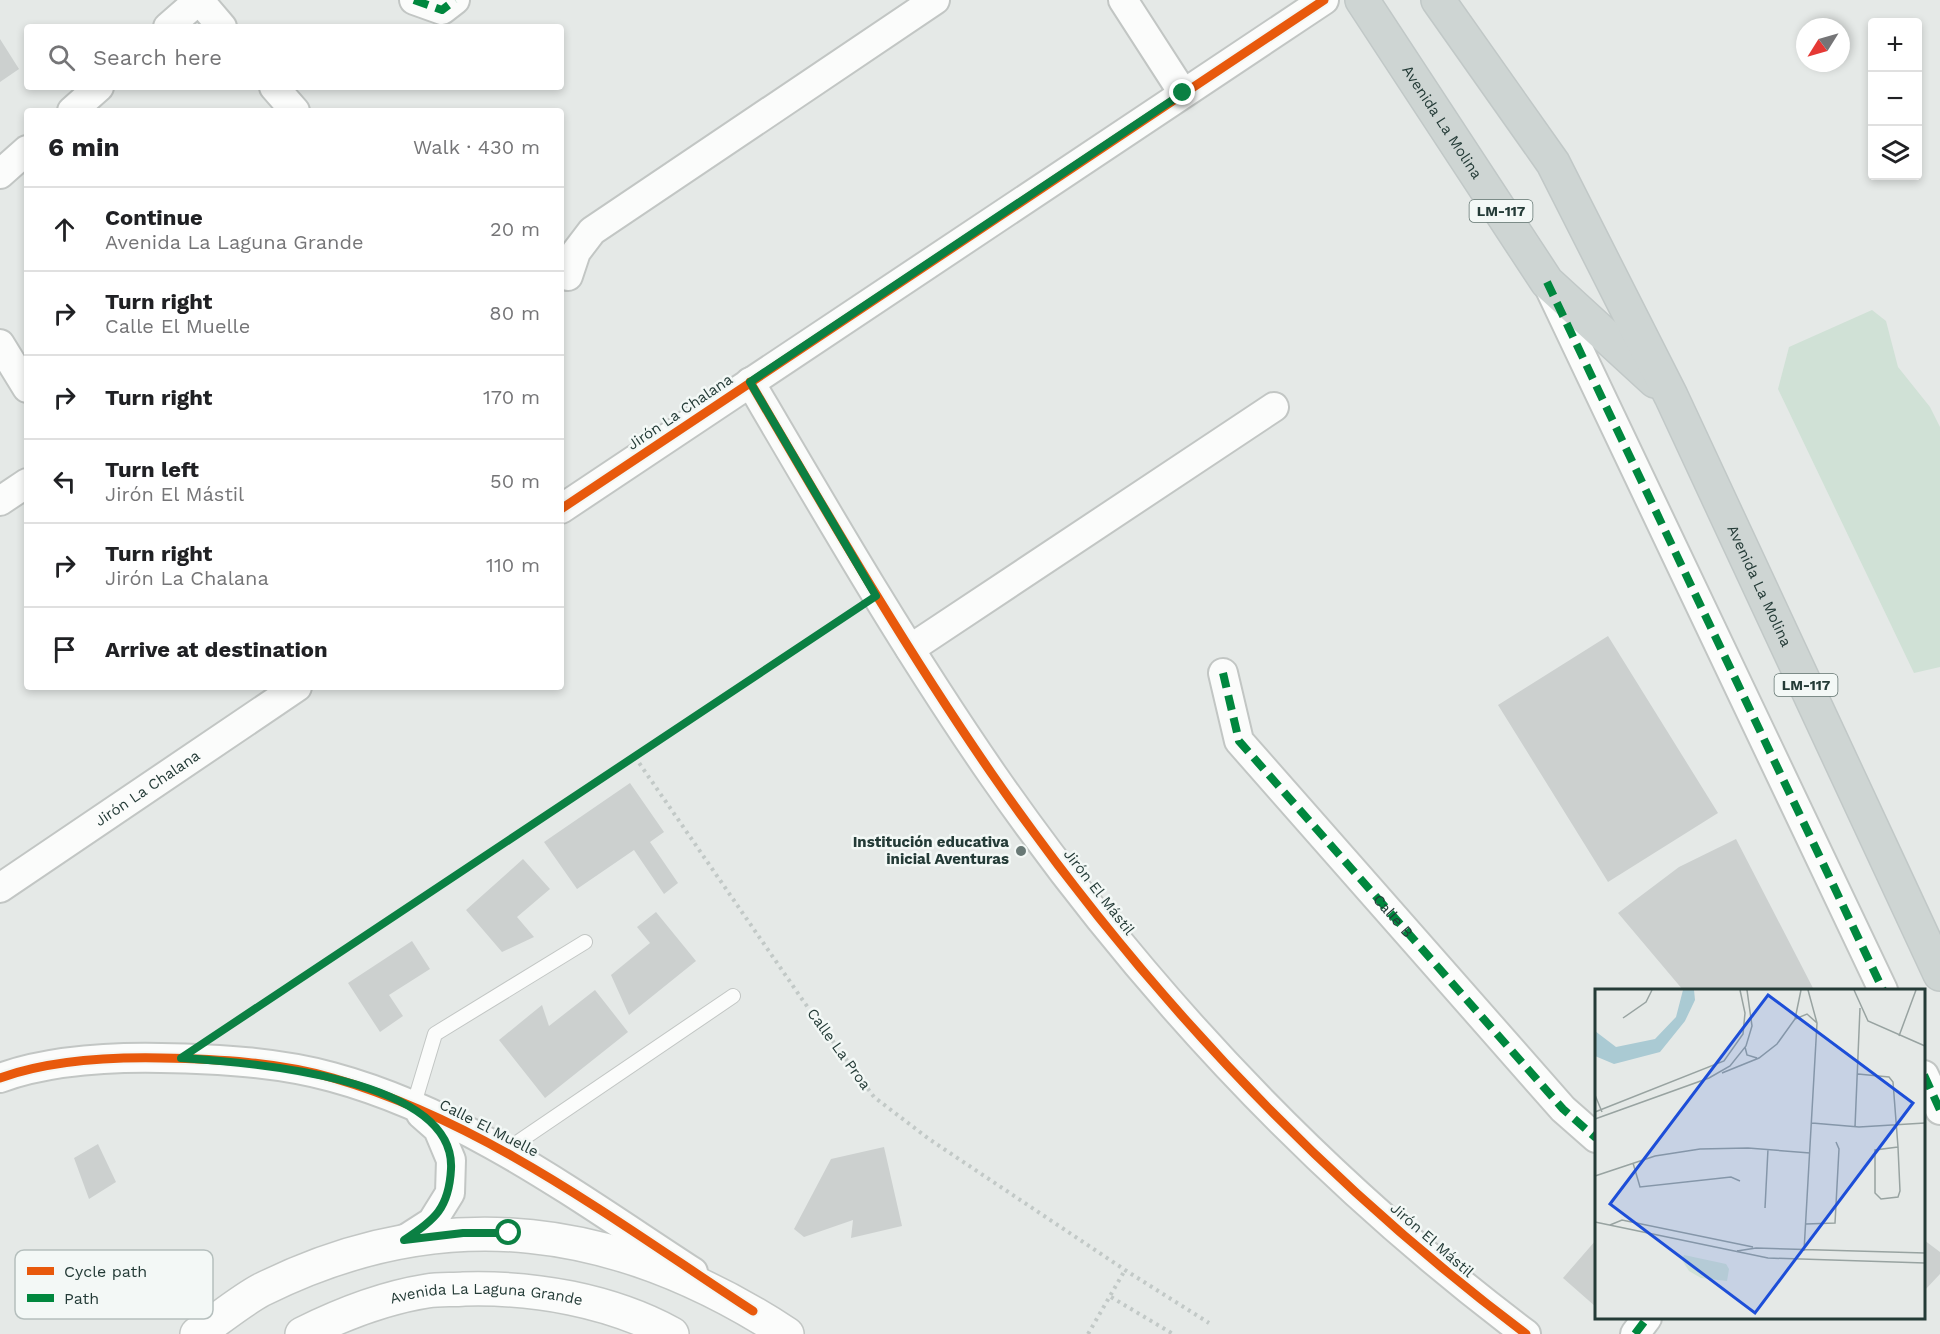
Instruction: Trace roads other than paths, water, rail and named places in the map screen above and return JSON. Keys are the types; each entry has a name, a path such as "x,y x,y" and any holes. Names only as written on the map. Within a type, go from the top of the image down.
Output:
{"main road":[{"name":"Avenida La Molina","path":"1362,0 1547,282 1671,396"},
{"name":"Avenida La Molina","path":"1438,0 1553,163 1671,396 1940,974"}],"street":[{"path":"171,24 199,0 219,24"},
{"path":"414,0 442,10 455,0"},
{"path":"568,276 576,252 592,231 935,0"},
{"path":"1123,0 1183,93"},
{"name":"Jirón La Chalana","path":"564,506 1324,0"},
{"path":"75,108 96,90"},
{"path":"277,90 292,108"},
{"path":"0,174 24,153"},
{"path":"1547,282 1883,989"},
{"path":"0,344 24,383"},
{"name":"Jirón El Mástil","path":"750,382 876,596 961,728 1064,873 1163,995 1266,1106 1319,1159 1456,1281 1526,1334"},
{"path":"910,649 1274,407"},
{"path":"0,501 24,485"},
{"name":"Calle B","path":"1223,673 1239,741 1563,1109 1595,1137"},
{"name":"Jirón La Chalana","path":"0,888 293,690"},
{"name":"Calle El Muelle","path":"7,1071 116,1058 181,1058 256,1063 332,1077 413,1107 505,1150 753,1311"},
{"path":"1925,1079 1940,1110"},
{"name":"Calle El Muelle","path":"404,1240 432,1222 450,1193 452,1160 438,1129 413,1107"},
{"path":"197,1334 260,1291 339,1256 404,1240 463,1233 509,1233 588,1244 661,1267 753,1311 788,1334"},
{"name":"Avenida La Laguna Grande","path":"302,1334 345,1313 428,1290 505,1288 584,1301 656,1325 672,1334"},
{"path":"1635,1334 1646,1319"}],"lane":[{"path":"413,1107 435,1034 585,942"},
{"path":"505,1150 733,996"}],"place":[{"name":"Institución educativa inicial Aventuras","path":"1021,851"}]}
